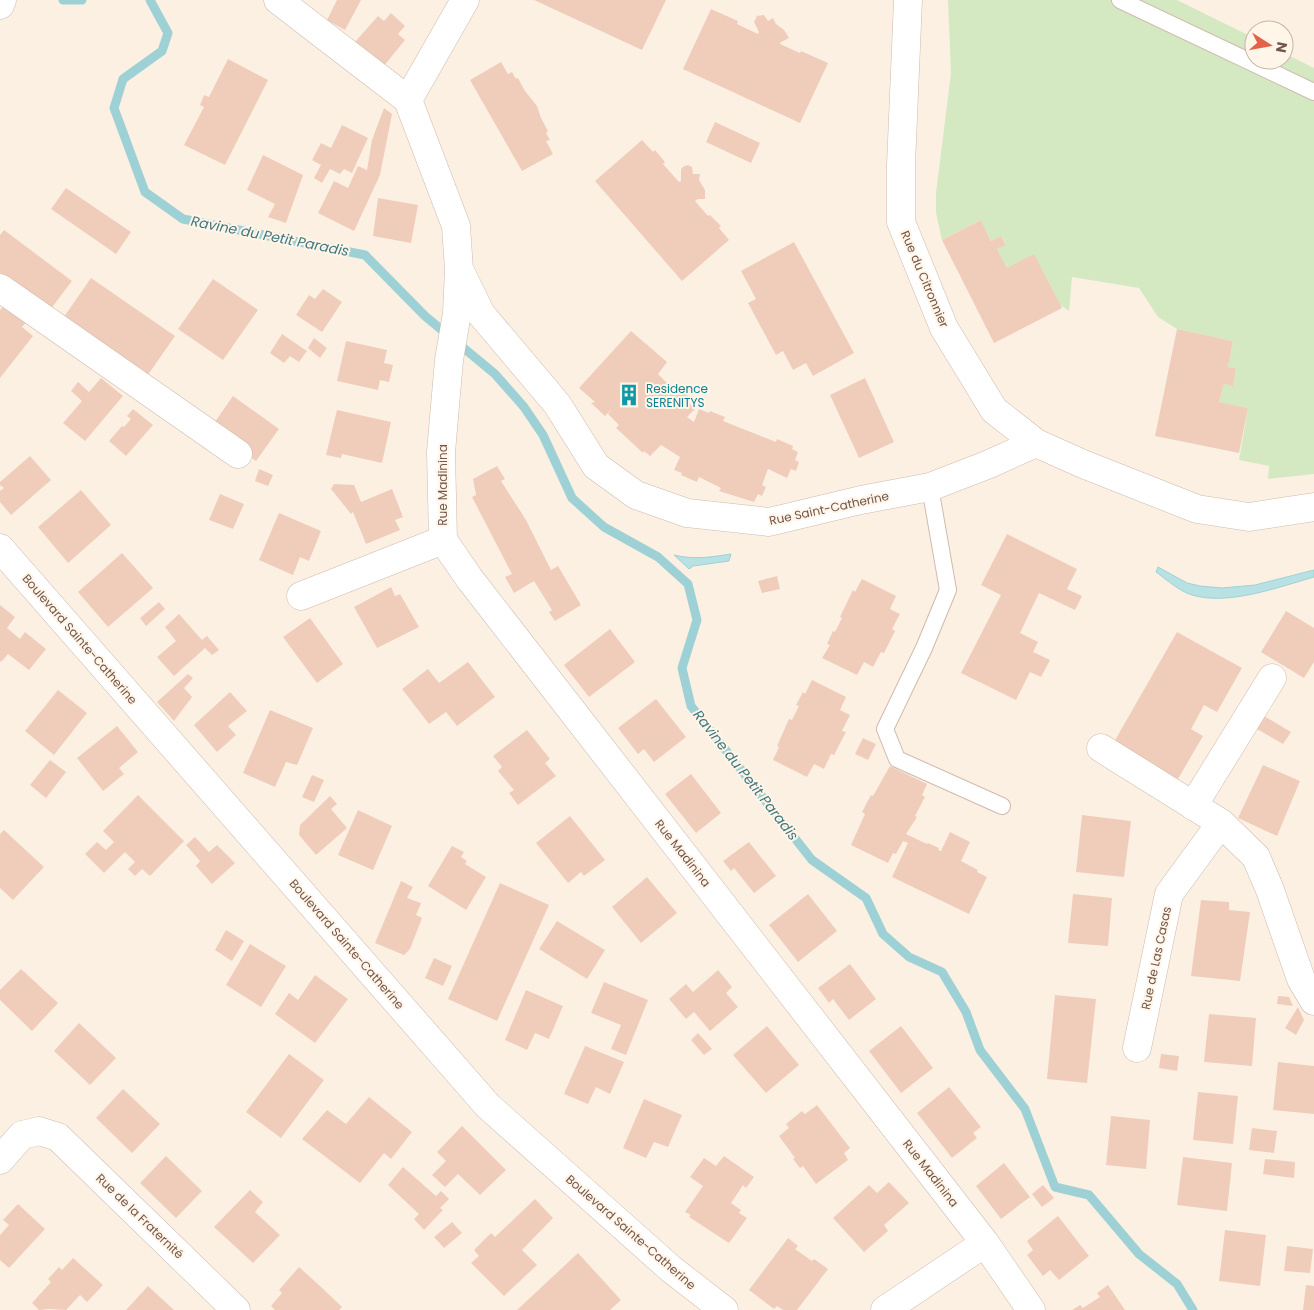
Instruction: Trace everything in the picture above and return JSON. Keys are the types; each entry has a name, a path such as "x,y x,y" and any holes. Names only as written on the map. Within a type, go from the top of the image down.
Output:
{"street":[{"path":"0,5 2,0"},
{"path":"278,0 408,100 465,0"},
{"name":"Rue du Citronnier","path":"908,0 901,166 901,222 944,328 994,410 1036,443 1197,510 1249,516 1314,507"},
{"name":"Rue Madinina","path":"408,100 456,226 459,270 457,312 449,360 441,452 443,540 475,586 986,1243 1031,1310"},
{"name":"Rue Saint-Catherine","path":"459,270 481,314 557,404 596,466 636,495 687,513 768,522 862,500 930,487 1036,443"},
{"path":"0,288 238,454"},
{"path":"301,596 443,540"},
{"name":"Boulevard Sainte-Catherine","path":"0,548 488,1106 671,1269 724,1310"},
{"path":"1193,806 1272,678"},
{"path":"1101,748 1221,823 1256,857 1270,890 1301,979 1314,1001"},
{"name":"Rue de Las Casas","path":"1137,1048 1169,894 1221,823"},
{"name":"Rue de la Fraternité","path":"0,1160 22,1135 39,1131 58,1137 236,1310"},
{"path":"885,1310 986,1243"}],"lane":[{"path":"1120,0 1314,92"},
{"path":"930,487 948,590 924,648 885,728 897,759 1002,806"}],"green space":[{"path":"948,0 1177,0 1244,33 1244,70 1294,70 1294,58 1314,68 1314,474 1268,479 1269,466 1239,460 1248,408 1219,402 1224,384 1233,385 1236,368 1228,367 1233,341 1177,329 1158,317 1139,288 1072,277 1069,311 1007,268 997,249 1006,244 1001,236 991,241 981,220 942,240 936,213 936,193 951,73"}],"water":[{"path":"731,554 729,561 693,566 689,569 674,555 696,558"},
{"path":"1158,567 1187,583 1222,588 1255,585 1314,570 1314,577 1253,594 1237,597 1206,598 1192,595 1178,588 1156,572"}],"building":[{"path":"337,0 361,0 345,30 327,20"},
{"path":"534,0 666,0 642,50"},
{"path":"711,9 738,21 737,24 758,34 759,32 754,22 757,16 764,15 768,21 773,18 789,38 780,44 828,63 800,123 683,69"},
{"path":"391,13 405,26 398,34 405,40 383,67 355,42 378,16 384,21"},
{"path":"228,59 268,80 225,165 184,145 204,107 200,105 204,95 209,97"},
{"path":"501,62 508,74 512,72 516,79 518,78 525,91 537,106 548,131 546,133 550,140 546,141 553,154 522,171 470,80"},
{"path":"384,108 392,114 380,175 354,231 318,213 334,181 348,188 358,166 367,170 372,140"},
{"path":"715,122 760,143 751,163 706,142"},
{"path":"342,125 368,138 352,173 344,169 340,174 330,169 322,183 314,178 321,165 312,160 321,143 331,148"},
{"path":"642,140 653,152 655,150 665,162 663,164 679,182 681,181 681,169 684,166 692,167 693,174 700,174 699,180 705,190 705,199 695,201 708,216 710,215 721,226 719,228 729,240 682,281 595,181"},
{"path":"263,155 303,175 286,223 268,217 275,204 247,190"},
{"path":"66,188 131,232 116,254 51,209"},
{"path":"378,198 418,205 411,243 373,236"},
{"path":"981,220 991,241 1001,236 1006,245 997,249 1007,268 1034,254 1062,308 994,343 942,240"},
{"path":"4,230 72,281 50,310 0,273 0,235"},
{"path":"794,242 854,353 813,376 806,363 793,370 783,351 776,355 748,303 756,299 741,271"},
{"path":"91,278 175,336 143,382 61,321"},
{"path":"213,279 258,310 223,360 178,329"},
{"path":"323,289 342,302 322,332 296,315 309,295 315,299"},
{"path":"8,302 29,319 22,327 33,336 0,378 0,310"},
{"path":"1177,329 1233,341 1228,367 1236,368 1233,386 1224,384 1219,402 1248,408 1239,453 1155,436"},
{"path":"631,331 667,362 658,374 674,390 678,386 690,398 688,402 695,409 687,417 694,422 699,409 709,413 710,411 725,417 723,421 776,442 777,439 793,446 792,449 798,452 795,460 799,462 796,471 791,469 787,478 768,469 762,485 766,487 762,496 758,494 754,502 719,491 721,488 699,477 697,482 681,475 682,473 674,470 680,457 661,445 650,456 644,451 643,453 616,428 619,425 608,414 612,409 605,416 591,403 595,402 579,388"},
{"path":"282,334 307,351 299,362 290,356 284,363 270,353"},
{"path":"314,338 327,348 320,358 308,348"},
{"path":"346,341 387,350 384,363 393,365 389,382 380,380 378,390 337,381"},
{"path":"101,378 123,396 85,441 63,423 82,401 71,391 78,382 89,392"},
{"path":"865,378 894,442 859,458 830,395"},
{"path":"233,396 279,429 256,461 210,429"},
{"path":"133,409 153,425 126,456 109,441 131,419 127,416"},
{"path":"337,410 391,422 382,463 342,454 341,458 326,455"},
{"path":"30,456 51,480 11,515 0,502 0,491 4,488 0,485 0,482"},
{"path":"497,466 505,479 501,481 526,520 551,570 558,566 581,605 555,621 549,612 552,610 534,581 514,593 505,577 512,574 472,497 476,495 473,479"},
{"path":"259,469 273,475 268,486 255,481"},
{"path":"334,484 354,485 361,502 392,489 403,517 395,520 400,530 366,544 353,512 351,514 331,489"},
{"path":"81,490 111,525 68,563 38,527"},
{"path":"220,494 244,504 233,529 209,520"},
{"path":"279,513 321,531 309,561 300,557 293,575 259,560"},
{"path":"1007,534 1077,569 1067,589 1082,596 1075,610 1039,593 1020,633 1038,642 1033,652 1050,660 1041,677 1030,672 1016,700 961,673 1001,595 981,585"},
{"path":"122,553 153,588 108,627 78,592"},
{"path":"777,576 780,589 762,593 758,581"},
{"path":"862,579 896,596 890,609 900,614 892,629 895,631 884,653 881,652 873,667 864,662 857,675 822,658 830,645 827,644 842,618 840,617 853,590 855,592"},
{"path":"391,587 395,596 400,594 419,627 377,648 354,607"},
{"path":"159,602 165,609 146,626 140,618"},
{"path":"0,605 15,617 7,628 20,639 25,632 46,649 29,670 8,654 0,661"},
{"path":"1286,611 1314,628 1314,662 1304,678 1261,652"},
{"path":"179,614 202,640 207,636 219,650 212,655 205,648 174,676 157,657 176,641 165,627"},
{"path":"310,618 343,664 317,683 283,637"},
{"path":"610,629 635,662 589,697 564,665"},
{"path":"1177,632 1242,668 1217,712 1204,705 1191,729 1203,736 1178,779 1114,742"},
{"path":"468,662 495,697 457,726 446,712 429,724 402,689 428,669 439,683"},
{"path":"188,674 193,678 184,688 192,697 174,721 157,702"},
{"path":"812,680 846,697 840,710 850,715 842,731 846,732 834,755 831,754 824,769 814,764 807,777 773,760 789,719 792,720 799,706 796,705 803,692 805,694"},
{"path":"58,690 87,713 54,755 25,731"},
{"path":"230,692 247,711 228,726 236,735 217,752 194,725"},
{"path":"656,699 686,737 654,762 644,749 638,754 618,728"},
{"path":"270,710 313,728 297,765 286,762 275,787 243,773"},
{"path":"1264,716 1291,732 1283,744 1257,729"},
{"path":"117,726 138,752 119,768 124,774 103,791 77,758"},
{"path":"527,730 550,759 545,763 556,776 518,805 509,793 514,790 498,771 502,767 493,756"},
{"path":"863,738 876,744 868,760 855,754"},
{"path":"50,760 66,772 46,798 30,785"},
{"path":"1263,765 1300,781 1277,836 1238,818"},
{"path":"890,766 927,784 922,795 925,797 915,816 917,817 906,834 939,848 938,850 941,851 950,832 970,842 961,861 987,877 969,914 892,877 908,843 903,841 896,854 893,853 888,863 851,845 865,814 862,812"},
{"path":"691,774 721,813 696,833 665,794"},
{"path":"312,775 324,780 314,802 302,797"},
{"path":"138,795 184,841 150,876 142,869 135,876 128,869 135,862 125,852 104,873 85,854 97,842 106,850 114,842 103,831"},
{"path":"330,796 337,804 331,809 347,828 316,855 299,835 300,825"},
{"path":"358,810 392,826 373,870 338,855"},
{"path":"1082,815 1131,821 1124,877 1076,872"},
{"path":"570,816 605,860 584,876 581,872 568,883 536,843"},
{"path":"4,830 44,867 13,900 0,888 0,834"},
{"path":"195,837 209,852 217,845 235,863 212,884 196,866 200,861 186,845"},
{"path":"749,842 776,876 754,893 734,868 731,871 723,861"},
{"path":"452,846 464,852 461,857 467,861 465,864 486,877 466,910 428,886"},
{"path":"647,877 677,913 641,943 612,907"},
{"path":"401,881 413,887 407,898 421,903 416,915 422,918 410,949 404,955 375,943"},
{"path":"500,883 549,905 497,1021 448,999"},
{"path":"808,894 837,931 798,962 769,925"},
{"path":"1073,894 1112,898 1108,946 1068,943"},
{"path":"1201,900 1229,902 1229,910 1250,912 1240,981 1191,976"},
{"path":"557,921 605,950 587,979 539,949"},
{"path":"226,930 244,941 232,961 215,950"},
{"path":"250,944 286,966 261,1007 226,985"},
{"path":"434,958 452,966 443,986 425,978"},
{"path":"850,964 876,999 849,1020 833,999 829,1003 818,988"},
{"path":"21,969 58,1003 32,1031 0,1000 0,990"},
{"path":"718,970 732,987 726,993 738,1007 710,1031 694,1012 686,1019 669,999 686,984 693,992"},
{"path":"315,975 348,999 315,1043 275,1014 289,993 298,1000"},
{"path":"604,982 648,1000 626,1055 611,1049 621,1025 591,1013"},
{"path":"526,990 563,1006 549,1039 535,1033 527,1050 505,1040"},
{"path":"1055,995 1096,999 1087,1083 1047,1079"},
{"path":"1278,996 1289,997 1293,1006 1277,1004"},
{"path":"1298,1007 1304,1020 1296,1035 1285,1028"},
{"path":"1209,1014 1256,1018 1252,1066 1204,1062"},
{"path":"79,1023 116,1058 90,1085 54,1051"},
{"path":"767,1026 799,1065 766,1093 733,1055"},
{"path":"901,1026 933,1068 901,1093 869,1051"},
{"path":"698,1033 712,1049 704,1055 691,1040"},
{"path":"585,1046 624,1062 610,1094 596,1087 588,1104 564,1094"},
{"path":"289,1054 324,1080 281,1138 246,1112"},
{"path":"1161,1054 1179,1056 1177,1071 1159,1068"},
{"path":"1278,1062 1314,1066 1314,1114 1273,1110"},
{"path":"949,1087 981,1127 973,1133 977,1138 952,1158 917,1113"},
{"path":"123,1089 160,1124 132,1153 96,1118"},
{"path":"1198,1092 1238,1096 1233,1144 1193,1140"},
{"path":"369,1097 412,1132 391,1159 384,1153 360,1183 302,1139 327,1110 346,1124"},
{"path":"644,1099 682,1115 668,1147 654,1142 646,1158 623,1148"},
{"path":"817,1105 850,1148 844,1153 848,1160 816,1184 803,1166 800,1168 793,1159 795,1158 779,1136 789,1128 786,1124 802,1111 805,1114"},
{"path":"1111,1116 1150,1120 1146,1169 1106,1165"},
{"path":"462,1126 506,1170 480,1195 458,1174 445,1187 432,1175 446,1161 437,1152"},
{"path":"1252,1128 1277,1131 1274,1153 1249,1150"},
{"path":"166,1156 202,1191 176,1218 140,1183"},
{"path":"724,1156 754,1177 746,1188 743,1185 731,1203 741,1210 739,1213 747,1218 729,1243 689,1217 691,1215 685,1212 703,1186 690,1177 704,1158 716,1166"},
{"path":"1183,1157 1232,1163 1227,1211 1177,1205"},
{"path":"1265,1159 1295,1162 1294,1178 1263,1174"},
{"path":"1004,1163 1030,1197 1001,1219 976,1186"},
{"path":"403,1167 436,1196 441,1191 449,1199 440,1208 443,1210 424,1230 414,1219 419,1214 388,1185"},
{"path":"889,1182 909,1203 884,1225 888,1231 864,1252 833,1218 869,1185 877,1193"},
{"path":"1043,1185 1054,1198 1042,1207 1032,1194"},
{"path":"250,1190 263,1202 255,1212 280,1235 253,1263 214,1227"},
{"path":"535,1199 553,1218 522,1250 537,1265 504,1296 471,1263 479,1256 474,1250 491,1233 495,1237"},
{"path":"18,1204 45,1229 9,1268 0,1260 0,1235 9,1225 3,1220"},
{"path":"1058,1216 1089,1256 1059,1280 1050,1270 1043,1276 1027,1255 1033,1250 1027,1241"},
{"path":"452,1222 462,1233 444,1248 434,1237"},
{"path":"1225,1230 1266,1235 1260,1286 1219,1281"},
{"path":"788,1238 798,1246 795,1249 828,1269 797,1310 783,1310 777,1306 774,1309 749,1290"},
{"path":"1287,1246 1313,1249 1310,1273 1284,1271"},
{"path":"578,1253 621,1300 610,1310 517,1310"},
{"path":"73,1258 103,1285 87,1302 80,1295 66,1310 39,1310 32,1303 51,1282 48,1279 59,1267 62,1270"},
{"path":"299,1267 342,1307 339,1310 275,1310 271,1306 282,1293 279,1290"},
{"path":"1108,1285 1125,1310 1072,1310 1080,1305 1083,1308 1100,1297 1097,1293"},
{"path":"1306,1285 1314,1286 1314,1310 1303,1310"},
{"path":"148,1286 174,1310 126,1310"}],"waterway":[{"name":"Ravine du Petit Paradis","path":"63,0 82,0"},
{"name":"Ravine du Petit Paradis","path":"150,0 168,33 162,51 123,79 114,108 145,192 183,219 365,255 425,316 495,374 524,407 543,435 572,498 604,527 658,557 688,584 697,620 682,668 691,706 812,860 866,898 883,934 909,957 942,972 966,1012 980,1050 1025,1109 1055,1187 1089,1195 1139,1254 1177,1284 1193,1310"}],"place":[{"name":"Residence SERENITYS","path":"629,395"}]}
